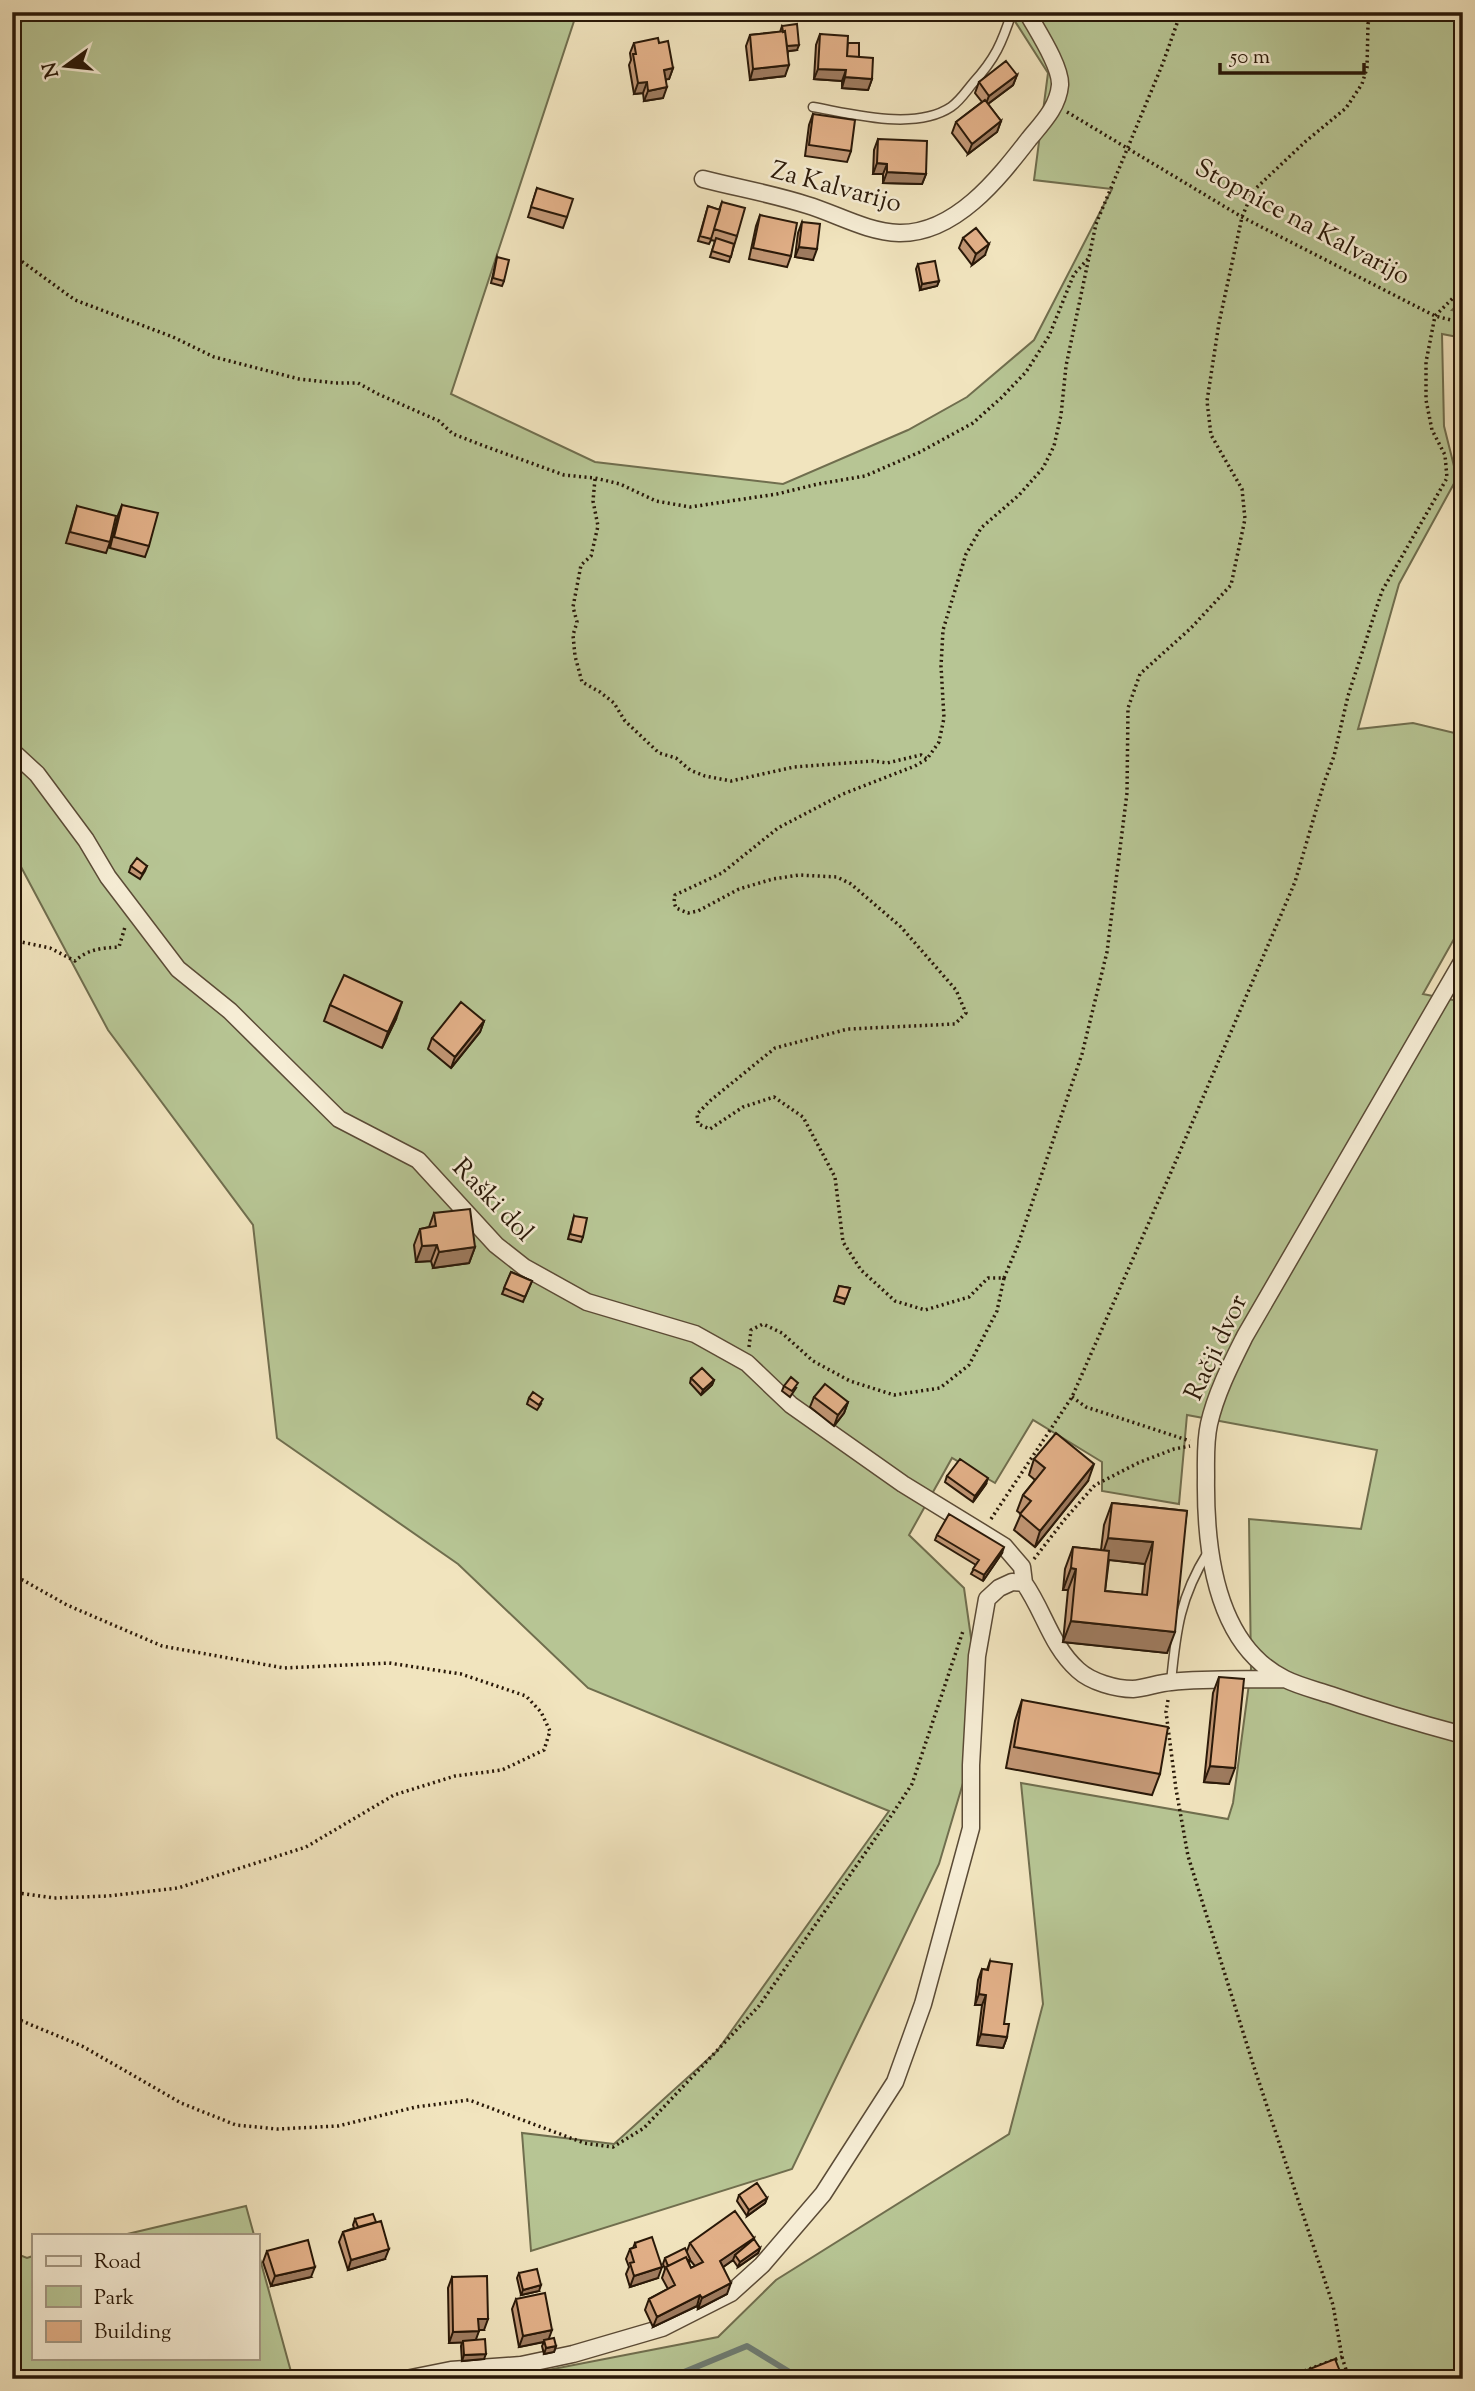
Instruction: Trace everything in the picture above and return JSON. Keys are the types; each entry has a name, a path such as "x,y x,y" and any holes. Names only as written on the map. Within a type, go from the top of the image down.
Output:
{"street":[{"path":"1027,12 1048,49 1060,82 1055,106"},
{"name":"Za Kalvarijo","path":"703,179 807,205 861,225 898,233 924,230 956,214 987,191 1055,106"},
{"name":"Raški dol","path":"12,751 37,774 86,840 135,915 178,969 230,1012 339,1119 418,1160 496,1245 524,1267 587,1302 695,1334 747,1363 791,1405 903,1484 1004,1546 1037,1601 1047,1628 1059,1649 1079,1672 1105,1684 1133,1689 1171,1682 1285,1679"},
{"name":"Račji dvor","path":"1463,960 1245,1336 1224,1378 1209,1424 1206,1443 1205,1513 1210,1550 1224,1607 1239,1637 1256,1658 1285,1679 1463,1735"},
{"path":"406,2379 452,2370 521,2365 573,2354 662,2328 731,2293 762,2264 823,2194 895,2082 923,2004 971,1828 971,1765 977,1656 987,1600 999,1588 1023,1575"}],"lane":[{"path":"813,107 879,118 924,118 952,107 986,69 1002,44 1012,12"},
{"path":"1171,1682 1176,1632 1184,1599 1195,1573 1210,1550"}],"path":[{"path":"1004,1278 988,1278 969,1297 925,1310 895,1301 861,1270 844,1242 835,1177 803,1117 774,1097 743,1107 710,1129 698,1124 697,1114 711,1100 775,1048 848,1029 954,1024 966,1013 956,990 901,927 851,884 837,877 799,875 773,879 739,889 698,911 688,913 676,908 674,902 675,895 722,873 778,828 843,793 915,766 927,758 939,742 944,718 941,666 943,630 966,554 981,528 1043,468 1054,446 1066,366 1096,224 1163,63 1181,12"},
{"path":"747,1363 751,1330 763,1324 782,1333 813,1361 850,1381 894,1395 940,1388 970,1365 997,1311 1004,1278 1018,1245 1082,1054 1107,951 1127,793 1128,708 1140,674 1191,628 1231,585 1245,519 1242,489 1211,435 1207,401 1219,323 1242,217 1253,191 1346,108 1362,84 1367,68 1368,24 1371,12"},
{"name":"Stopnice na Kalvarijo","path":"1055,106 1242,217 1435,316 1463,323"},
{"path":"12,257 75,300 173,337 214,357 299,379 358,383 439,421 453,433 487,447 564,475 621,484 656,501 690,507 777,494 865,476 920,452 973,423 1026,372 1049,336 1074,274 1090,258"},
{"path":"983,1532 1072,1397 1295,883 1334,757 1348,696 1382,591 1447,478 1445,455 1432,430 1426,400 1426,362 1435,316 1463,288"},
{"path":"595,478 593,501 598,526 591,556 582,565 573,607 577,622 572,635 575,656 582,682 614,703 625,721 659,753 676,758 690,770 705,776 731,781 794,767 873,761 887,763 921,755 927,758"},
{"path":"12,940 50,948 75,961 83,954 98,949 119,947 123,930 135,915"},
{"path":"1072,1397 1086,1407 1183,1440 1206,1443"},
{"path":"1023,1575 1065,1519 1095,1485 1138,1463 1174,1449 1206,1443"},
{"path":"12,1574 67,1605 162,1646 284,1668 389,1663 461,1674 526,1696 541,1712 550,1731 544,1750 502,1770 455,1776 394,1795 306,1847 178,1888 108,1896 54,1898 12,1892"},
{"path":"12,2014 22,2021 82,2046 181,2103 236,2125 277,2129 338,2126 416,2107 469,2100 584,2143 613,2147 644,2128 760,2006 892,1815 912,1784 958,1640 968,1622"},
{"path":"1171,1682 1166,1712 1188,1856 1333,2305 1342,2357 1349,2379"},
{"path":"1282,2379 1342,2357"}],"green space":[{"path":"25,12 577,12 451,394 595,462 783,484 908,430 967,397 1034,340 1112,189 1034,180 1048,73 1009,12 1463,12 1463,299 1452,310 1463,312 1463,338 1442,334 1444,426 1457,478 1399,584 1358,729 1413,723 1463,735 1463,923 1423,994 1463,1002 1463,2379 501,2379 718,2337 776,2280 1009,2134 1043,2004 1021,1783 1228,1819 1233,1803 1251,1669 1249,1519 1361,1529 1377,1450 1187,1415 1179,1504 1102,1491 1102,1462 1033,1420 995,1483 952,1458 909,1535 964,1588 975,1666 966,1773 939,1864 792,2169 531,2251 522,2133 614,2144 717,2051 889,1811 588,1688 458,1564 277,1438 253,1225 108,1030 12,850 12,48"},
{"path":"246,2206 254,2234 127,2234"},
{"path":"12,2252 27,2258 32,2256 32,2360 259,2360 259,2255 293,2379 12,2379"}],"building":[{"path":"797,24 799,45 787,46 782,26"},
{"path":"785,31 789,65 753,69 750,35"},
{"path":"820,34 848,36 847,56 873,58 872,79 845,77 846,70 818,69"},
{"path":"658,38 659,43 668,41 673,68 664,70 667,87 648,91 647,82 638,83 634,43"},
{"path":"848,43 859,43 859,57 847,56"},
{"path":"1006,61 1017,75 989,96 979,82"},
{"path":"985,100 1001,121 972,144 956,122"},
{"path":"813,114 855,120 851,151 809,145"},
{"path":"878,139 927,141 926,174 887,172 887,164 877,163"},
{"path":"537,188 573,199 567,217 531,207"},
{"path":"722,202 745,208 737,236 714,229"},
{"path":"708,206 720,210 711,239 700,236"},
{"path":"760,215 797,223 791,256 753,248"},
{"path":"802,222 820,224 817,249 799,247"},
{"path":"976,228 989,244 976,254 963,238"},
{"path":"716,238 734,244 731,257 712,251"},
{"path":"497,257 509,260 504,281 493,278"},
{"path":"935,261 939,281 922,284 918,264"},
{"path":"122,505 158,513 149,546 114,537"},
{"path":"77,506 116,516 110,542 70,532"},
{"path":"137,858 147,866 142,874 131,866"},
{"path":"344,975 402,1002 388,1032 330,1005"},
{"path":"461,1002 484,1021 455,1057 432,1038"},
{"path":"470,1209 475,1247 439,1252 437,1245 422,1246 420,1229 436,1226 434,1213"},
{"path":"574,1216 587,1218 583,1237 570,1234"},
{"path":"511,1272 532,1281 525,1297 504,1288"},
{"path":"839,1286 850,1288 846,1299 836,1296"},
{"path":"702,1368 714,1380 703,1390 691,1378"},
{"path":"791,1377 798,1383 792,1391 784,1386"},
{"path":"825,1384 848,1402 838,1415 814,1397"},
{"path":"533,1392 543,1399 539,1405 529,1398"},
{"path":"1056,1433 1094,1464 1040,1531 1020,1514 1031,1501 1023,1495 1045,1468 1034,1459"},
{"path":"960,1459 988,1478 975,1496 947,1476"},
{"path":"1112,1503 1187,1511 1175,1632 1071,1621 1076,1569 1071,1568 1073,1547 1109,1551 1105,1591 1147,1595 1153,1542 1108,1538"},
{"path":"949,1514 1004,1547 984,1575 973,1569 979,1560 937,1535"},
{"path":"1219,1677 1244,1679 1235,1768 1210,1766"},
{"path":"1022,1700 1168,1727 1160,1774 1014,1747"},
{"path":"990,1961 1012,1964 1004,2024 1009,2024 1007,2037 981,2034 986,1995 979,1994 982,1969 988,1970"},
{"path":"757,2183 767,2198 749,2210 739,2195"},
{"path":"735,2211 754,2238 720,2261 731,2283 657,2317 649,2299 675,2285 666,2267 686,2257 691,2268 703,2262 690,2243"},
{"path":"373,2214 376,2222 358,2227 355,2219"},
{"path":"381,2221 389,2249 351,2260 343,2232"},
{"path":"652,2237 662,2267 634,2276 630,2249 636,2247 635,2243"},
{"path":"754,2239 760,2248 740,2262 735,2255"},
{"path":"308,2240 315,2267 275,2276 267,2251"},
{"path":"685,2248 690,2259 688,2261 686,2257 668,2266 665,2258"},
{"path":"537,2269 541,2285 523,2290 519,2273"},
{"path":"487,2276 488,2319 478,2319 479,2331 453,2332 452,2277"},
{"path":"545,2293 552,2330 523,2336 516,2299"},
{"path":"554,2338 556,2346 546,2348 544,2340"},
{"path":"485,2339 486,2354 464,2355 463,2341"},
{"path":"1335,2359 1343,2379 1299,2379 1297,2374"}],"waterway":[{"path":"667,2379 747,2346 801,2379"}]}
